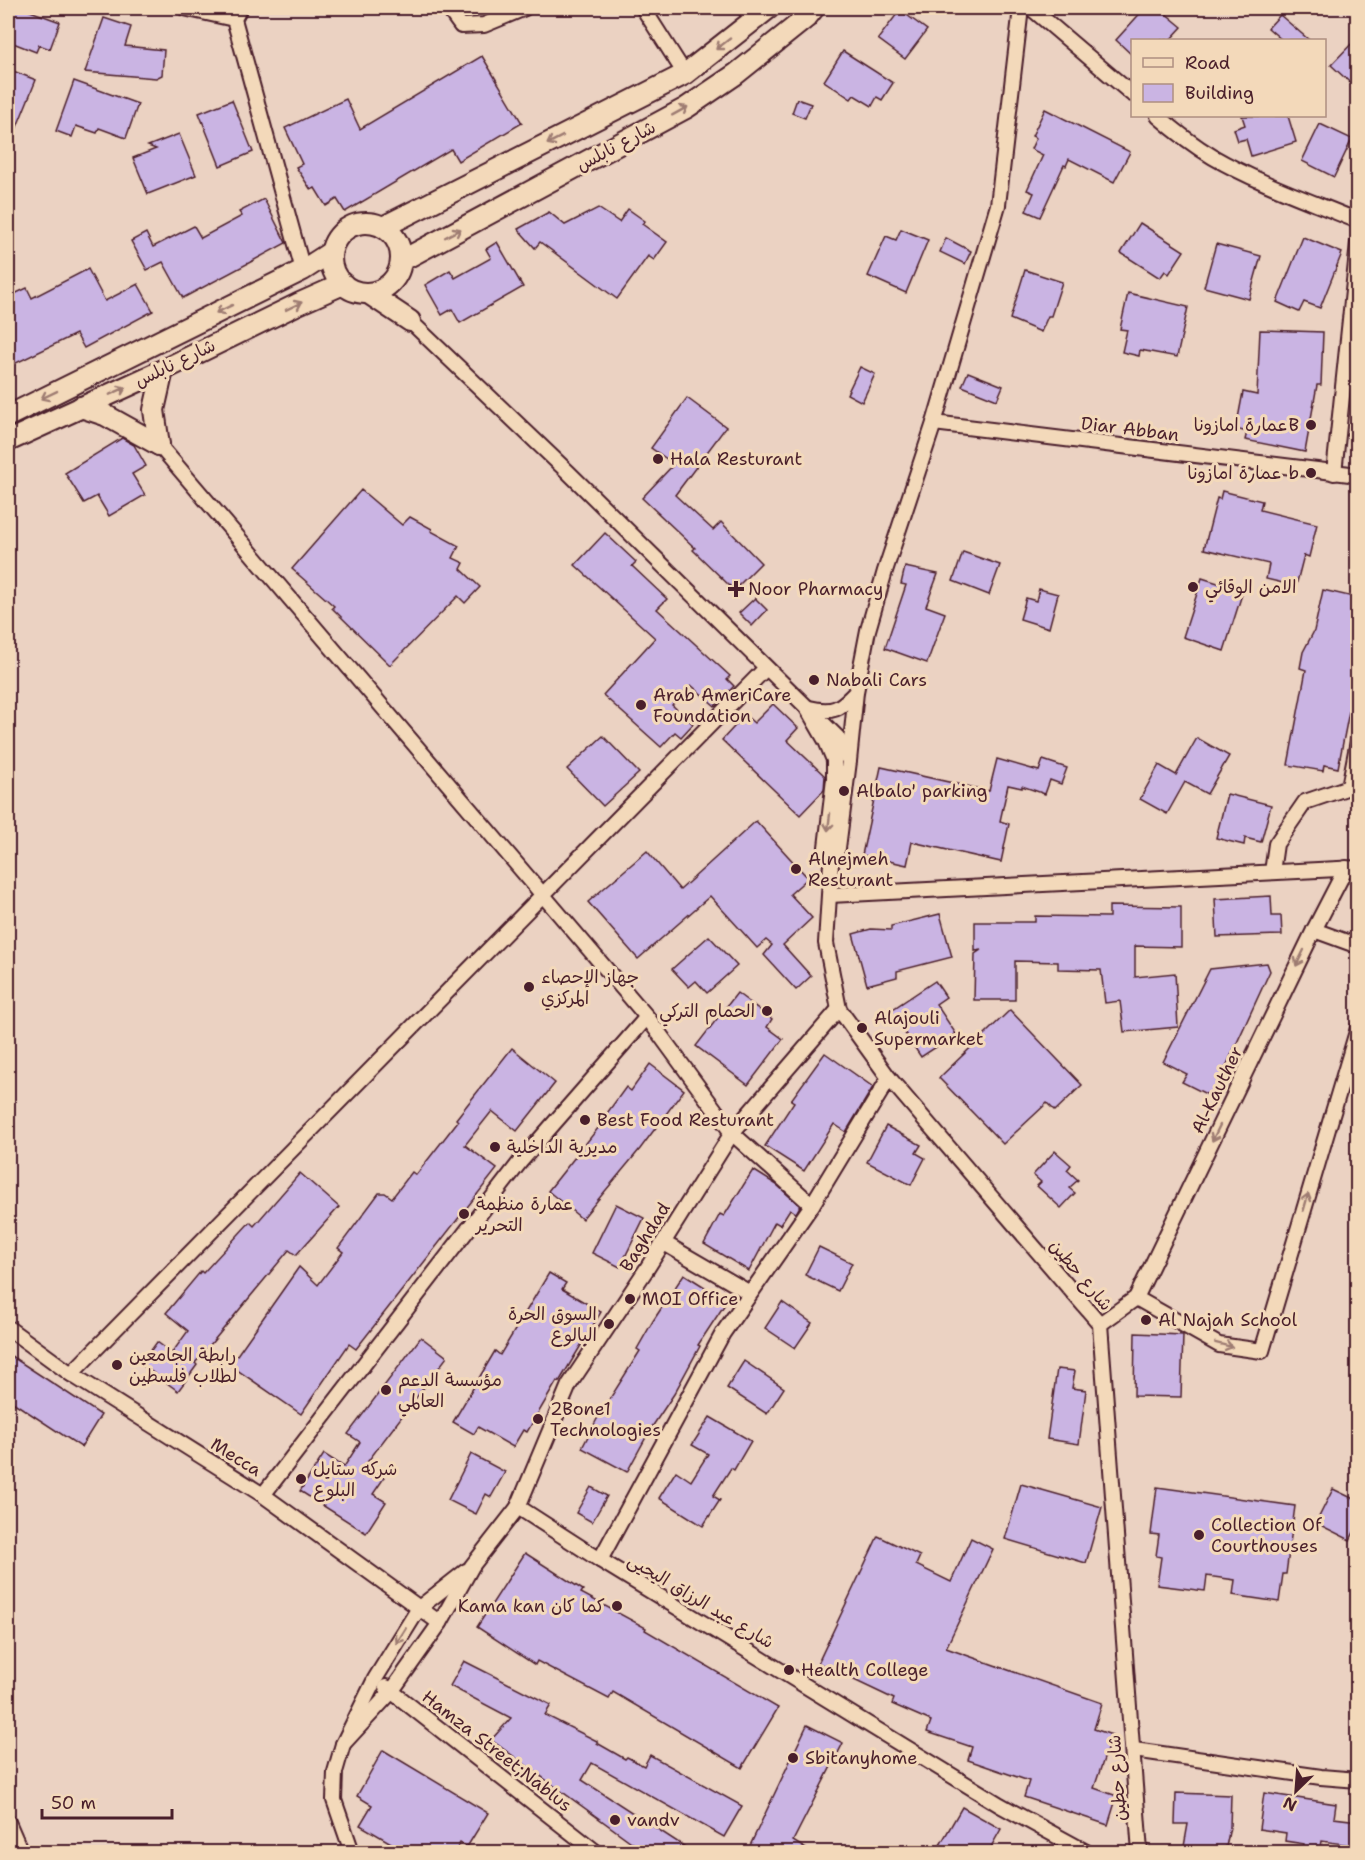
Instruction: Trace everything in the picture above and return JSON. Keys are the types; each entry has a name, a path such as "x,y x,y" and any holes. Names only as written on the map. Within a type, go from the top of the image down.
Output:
{"main road":[{"name":"شارع نابلس","path":"399,268 686,108 736,74 806,18 814,8"},
{"name":"شارع نابلس","path":"383,227 685,74 756,11"},
{"path":"399,268 385,288 368,293 359,292 343,284 333,270 331,252 335,242 351,226 373,223 391,233 397,241 399,268 401,295 410,321"},
{"name":"شارع نابلس","path":"8,416 303,270 331,252"},
{"name":"شارع نابلس","path":"8,441 343,284"},
{"path":"368,293 410,321"},
{"path":"159,445 154,410 163,370"},
{"path":"81,407 105,415 159,445"}],"street":[{"path":"184,8 237,13 303,270"},
{"path":"448,8 461,26 484,25 525,8"},
{"path":"643,8 685,74"},
{"path":"831,863 838,848 856,692 868,630 934,423 998,205 1021,8"},
{"path":"1031,8 1131,93"},
{"path":"1159,117 1214,157 1289,193 1358,221"},
{"path":"1334,473 1358,243"},
{"path":"410,321 577,480 807,708 849,761"},
{"name":"Diar Abban","path":"934,423 1358,475"},
{"path":"159,445 647,1017 732,1133 812,1205"},
{"path":"71,1374 766,668"},
{"path":"807,708 824,712 842,707 856,692"},
{"path":"832,739 854,723"},
{"path":"831,863 826,847 834,779 832,739"},
{"path":"1272,872 1276,844 1305,802 1349,787 1358,741"},
{"name":"شارع حطين","path":"831,863 826,944 839,1009 889,1078 1100,1324 1140,1852"},
{"path":"830,895 1352,868"},
{"name":"Al-Kauther","path":"1100,1324 1136,1298 1314,930 1352,868"},
{"path":"1314,930 1358,946"},
{"name":"Baghdad","path":"518,1507 569,1385 664,1243 732,1133 839,1009"},
{"path":"263,1495 520,1161 647,1017"},
{"path":"1136,1298 1219,1345 1262,1352 1358,1028"},
{"path":"600,1560 723,1333 812,1205 889,1078"},
{"path":"664,1243 750,1293"},
{"name":"Mecca","path":"8,1328 71,1374 263,1495 440,1623"},
{"path":"344,1744 391,1692 440,1623 472,1566 518,1507"},
{"name":"شارع عبد الرزاق اليحيى","path":"518,1507 600,1560 1000,1805 1086,1852"},
{"path":"351,1852 334,1800 335,1772 344,1744 375,1679 419,1608 472,1566"},
{"name":"Hamza Street;Nablus","path":"375,1679 596,1852"},
{"path":"1134,1750 1321,1777 1358,1780"},
{"path":"8,1822 21,1852"}],"building":[{"path":"8,8 22,8 60,22 50,49 39,45 36,52 8,41"},
{"path":"1145,8 1159,8 1182,27 1171,39 1131,39 1131,54 1116,40"},
{"path":"900,10 927,30 905,59 878,39"},
{"path":"1280,15 1308,39 1281,39 1268,28"},
{"path":"104,18 131,27 125,46 164,50 162,75 156,78 85,72"},
{"path":"1358,37 1358,90 1331,65"},
{"path":"843,51 893,83 882,100 877,97 872,106 854,95 851,99 824,81"},
{"path":"482,56 522,123 458,161 451,149 345,212 337,199 326,206 315,188 311,190 296,167 302,164 285,128 346,99 360,129"},
{"path":"8,69 36,80 8,149"},
{"path":"74,81 138,104 126,138 99,128 97,133 76,126 72,137 56,131"},
{"path":"797,99 811,104 805,118 792,113"},
{"path":"232,100 253,152 220,166 199,113"},
{"path":"1045,109 1130,152 1114,182 1069,159 1040,217 1026,211 1034,193 1027,190 1043,155 1031,149 1036,138 1032,136"},
{"path":"1242,117 1288,117 1296,142 1251,156 1246,139 1238,141 1234,129 1245,125"},
{"path":"1320,124 1352,139 1334,177 1302,161"},
{"path":"179,134 196,175 148,194 133,158 156,149 148,146"},
{"path":"264,199 286,243 183,298 163,262 147,270 131,241 146,233 153,247 194,226 201,238 242,216 239,212"},
{"path":"598,208 619,222 628,209 645,221 642,224 667,242 654,260 648,256 617,299 540,242 535,248 518,229 549,212 565,225"},
{"path":"1140,223 1184,251 1169,274 1165,271 1160,278 1121,253"},
{"path":"901,229 928,240 906,293 868,276 886,236 896,240"},
{"path":"1303,237 1342,253 1320,308 1304,302 1299,312 1277,302"},
{"path":"946,238 971,251 965,264 940,252"},
{"path":"497,242 523,287 460,323 452,309 442,315 425,285 450,270 455,278 491,258 486,249"},
{"path":"1216,244 1261,256 1249,299 1204,287"},
{"path":"88,269 105,301 138,284 153,311 84,348 76,334 12,365 8,354 8,297 27,288 32,298"},
{"path":"1025,270 1062,282 1051,316 1048,316 1041,332 1010,319"},
{"path":"1128,293 1188,307 1177,357 1140,350 1139,356 1122,352 1127,330 1120,329"},
{"path":"1260,330 1323,332 1321,385 1317,385 1305,452 1245,440 1247,432 1236,429 1243,392 1257,395"},
{"path":"860,367 875,374 862,402 847,394"},
{"path":"968,372 1003,386 997,400 962,386"},
{"path":"687,398 726,427 675,495 713,530 721,522 761,563 734,590 693,550 695,548 642,498 674,464 651,448"},
{"path":"122,438 134,445 146,466 132,474 145,495 109,516 97,496 84,503 65,473"},
{"path":"361,490 402,525 410,517 459,546 453,558 464,563 461,569 480,587 465,603 458,596 390,665 332,608 334,606 292,569"},
{"path":"1222,491 1262,501 1260,510 1317,524 1309,557 1304,555 1296,586 1266,579 1269,564 1204,549 1217,498 1220,499"},
{"path":"605,533 636,562 632,566 667,599 657,609 730,676 727,679 734,686 715,706 691,685 672,705 693,724 681,737 675,732 661,747 603,695 655,638 575,565"},
{"path":"963,552 1000,565 989,595 953,581"},
{"path":"905,567 938,574 926,606 945,613 927,663 885,648 906,585 901,584"},
{"path":"1202,578 1243,591 1224,651 1183,637"},
{"path":"1039,589 1058,594 1049,628 1020,619 1026,598 1036,601"},
{"path":"1323,590 1358,598 1358,652 1349,690 1353,691 1338,768 1324,765 1323,771 1288,765 1306,670 1300,668 1303,652 1314,631"},
{"path":"755,598 767,610 752,626 739,613"},
{"path":"773,704 798,728 787,740 825,776 824,790 800,815 722,740 745,715 754,723"},
{"path":"603,736 639,773 603,806 567,769"},
{"path":"1197,738 1229,756 1207,794 1185,782 1167,814 1140,799 1159,765 1176,775"},
{"path":"997,759 1039,771 1043,760 1067,768 1061,784 1050,780 1045,794 1022,786 1022,788 1008,785 1000,821 1009,824 1001,862 912,842 907,865 862,855 881,767 989,791"},
{"path":"1227,794 1271,805 1261,842 1245,838 1244,845 1216,838"},
{"path":"756,821 808,878 790,894 812,918 783,945 811,976 796,990 764,955 772,945 766,940 757,948 710,896 638,959 588,902 647,851 680,890"},
{"path":"1271,896 1272,916 1281,916 1282,935 1217,937 1215,899"},
{"path":"1109,906 1181,907 1181,947 1135,946 1135,977 1175,973 1178,1027 1124,1032 1120,1001 1105,1003 1101,970 1058,969 1058,962 1015,961 1015,1000 974,1000 975,954 981,950 975,951 975,922 1035,922 1035,916 1109,917"},
{"path":"940,914 952,957 897,971 897,977 867,985 853,934 871,929 891,930 891,926"},
{"path":"709,936 737,966 707,993 696,981 689,987 672,969"},
{"path":"1267,963 1270,971 1212,1097 1182,1082 1187,1074 1163,1062 1210,969"},
{"path":"935,981 946,997 936,1004 956,1034 921,1057 890,1011"},
{"path":"737,993 772,1019 767,1027 783,1039 748,1085 696,1046"},
{"path":"1010,1010 1082,1085 1055,1111 1047,1103 1003,1144 939,1078"},
{"path":"512,1048 555,1083 517,1131 492,1111 465,1145 497,1169 356,1349 349,1344 301,1414 230,1365 299,1267 318,1285 343,1252 338,1248 379,1193 385,1193 392,1198 412,1172 416,1175 458,1121 456,1119"},
{"path":"825,1053 873,1087 846,1132 834,1124 804,1171 765,1146 794,1102 791,1100"},
{"path":"650,1064 684,1090 640,1149 582,1219 548,1191 603,1122 602,1120 626,1087 631,1091"},
{"path":"886,1126 921,1145 916,1153 925,1158 911,1185 867,1162"},
{"path":"1055,1151 1071,1165 1067,1170 1078,1180 1069,1188 1075,1193 1061,1208 1037,1186 1041,1182 1033,1175"},
{"path":"753,1170 777,1185 800,1206 796,1213 790,1209 780,1225 775,1222 749,1271 704,1244 720,1214 724,1216"},
{"path":"300,1173 339,1207 296,1255 289,1250 195,1363 197,1365 178,1391 141,1364 157,1342 172,1353 188,1331 166,1313 201,1271 203,1273 250,1222 254,1226"},
{"path":"616,1204 644,1218 620,1267 592,1253"},
{"path":"819,1247 852,1263 838,1291 805,1275"},
{"path":"549,1273 566,1283 562,1289 601,1312 527,1432 523,1430 513,1447 478,1427 474,1434 453,1422 495,1351 500,1355"},
{"path":"684,1274 727,1301 698,1345 700,1346 674,1394 650,1430 627,1472 582,1448 597,1419 640,1351 637,1349 653,1321"},
{"path":"782,1302 812,1323 795,1348 765,1328"},
{"path":"1135,1333 1183,1335 1181,1397 1134,1396"},
{"path":"421,1337 447,1357 365,1465 384,1478 373,1494 386,1502 366,1533 300,1491 324,1454 344,1467 360,1442 348,1434"},
{"path":"8,1354 101,1415 81,1447 8,1399"},
{"path":"744,1361 784,1388 767,1414 727,1388"},
{"path":"1057,1369 1075,1371 1072,1388 1086,1390 1079,1444 1047,1439"},
{"path":"710,1417 751,1441 734,1470 731,1468 713,1496 720,1500 703,1526 659,1498 676,1471 691,1481 708,1454 692,1445"},
{"path":"471,1454 505,1472 491,1497 486,1494 476,1514 448,1500"},
{"path":"1021,1484 1102,1507 1086,1563 1005,1539"},
{"path":"591,1487 607,1496 592,1522 576,1513"},
{"path":"1157,1487 1295,1506 1286,1574 1283,1574 1279,1602 1233,1595 1235,1580 1207,1576 1205,1591 1157,1585 1161,1557 1156,1556 1159,1535 1151,1534"},
{"path":"1333,1489 1358,1501 1358,1524 1350,1540 1316,1523"},
{"path":"878,1536 920,1556 916,1565 951,1582 971,1538 993,1549 946,1648 1102,1703 1094,1729 1112,1735 1094,1788 1117,1796 1108,1825 1024,1797 1029,1781 968,1760 972,1747 927,1732 931,1721 892,1704 894,1699 818,1663"},
{"path":"525,1553 583,1590 581,1593 646,1628 645,1630 778,1708 742,1768 613,1692 609,1699 537,1661 535,1665 477,1627"},
{"path":"464,1661 551,1705 545,1715 597,1741 625,1759 627,1757 644,1766 650,1755 742,1806 724,1837 592,1763 582,1780 693,1852 645,1852 491,1740 511,1718 450,1686"},
{"path":"807,1725 843,1743 793,1841 811,1852 747,1852"},
{"path":"383,1750 488,1813 467,1847 460,1843 455,1852 395,1852 398,1847 360,1825 372,1805 357,1796"},
{"path":"1176,1793 1231,1795 1230,1827 1225,1852 1183,1852 1188,1824 1175,1824"},
{"path":"1264,1793 1336,1804 1334,1818 1358,1821 1358,1846 1322,1841 1320,1852 1303,1851 1304,1844 1285,1841 1286,1833 1259,1829"},
{"path":"962,1807 1001,1829 988,1852 936,1852"}],"place":[{"name":"عمارة امازوناB","path":"1311,425"},
{"name":"Hala Resturant","path":"658,459"},
{"name":"عمارة امازونا b","path":"1311,473"},
{"name":"الامن الوقائي","path":"1193,587"},
{"name":"Noor Pharmacy","path":"736,589"},
{"name":"Nabali Cars","path":"814,680"},
{"name":"Arab AmeriCare Foundation","path":"641,705"},
{"name":"Albalo' parking","path":"844,791"},
{"name":"Alnejmeh Resturant","path":"796,869"},
{"name":"جهاز الإحصاء المركزي","path":"529,987"},
{"name":"الحمام التركي","path":"767,1011"},
{"name":"Alajouli Supermarket","path":"862,1028"},
{"name":"Best Food Resturant","path":"585,1120"},
{"name":"مديرية الداخلية","path":"495,1147"},
{"name":"عمارة منظمة التحرير","path":"464,1214"},
{"name":"MOI Office","path":"630,1299"},
{"name":"Al Najah School","path":"1146,1320"},
{"name":"السوق الحرة البالوع","path":"609,1324"},
{"name":"رابطة الجامعين لطلاب فلسطين","path":"117,1365"},
{"name":"مؤسسة الدعم العالمي","path":"386,1390"},
{"name":"2Bone1 Technologies","path":"538,1419"},
{"name":"شركه ستايل البلوع","path":"301,1479"},
{"name":"Collection Of Courthouses","path":"1199,1535"},
{"name":"Kama kan كما كان","path":"617,1606"},
{"name":"Health College","path":"789,1670"},
{"name":"Sbitanyhome","path":"793,1758"},
{"name":"vandv","path":"615,1820"}]}
